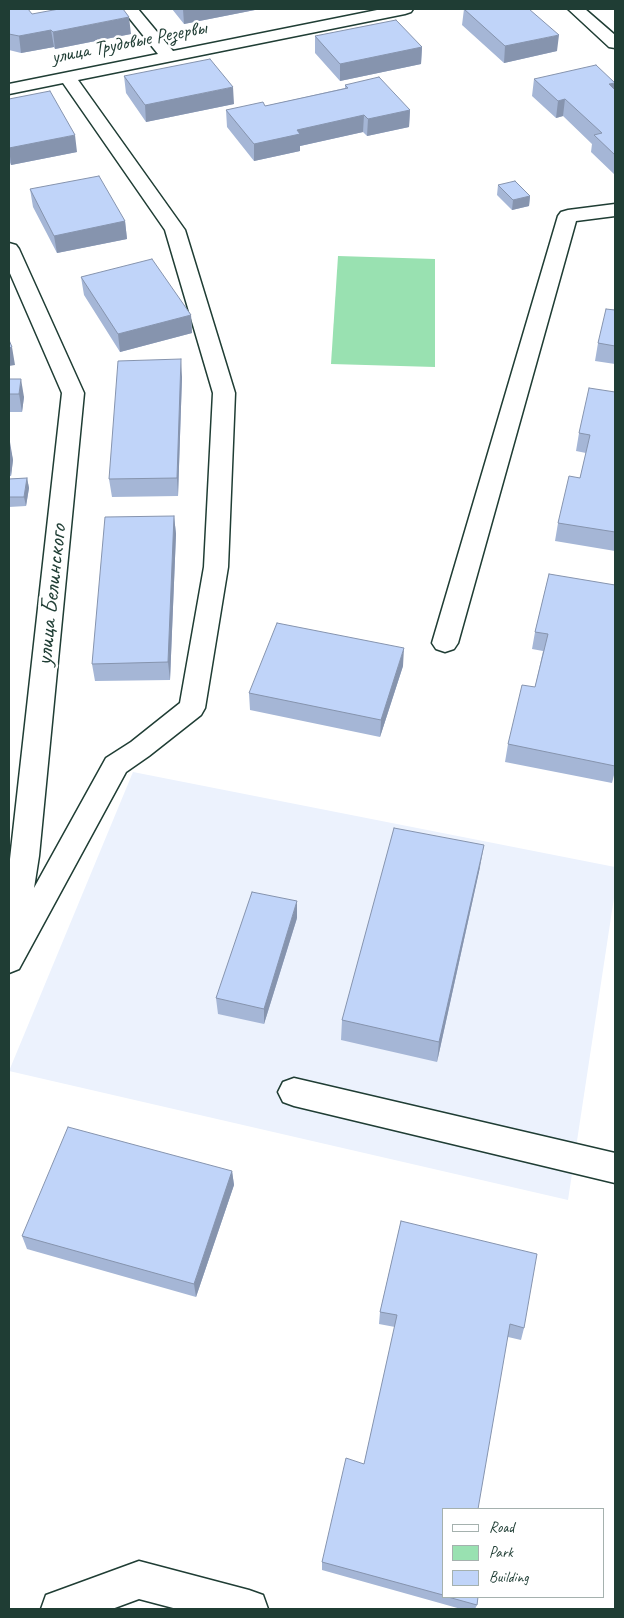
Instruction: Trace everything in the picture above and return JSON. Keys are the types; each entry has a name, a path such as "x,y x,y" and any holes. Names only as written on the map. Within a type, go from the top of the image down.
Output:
{"street":[{"path":"130,9 169,56"},
{"name":"улица Трудовые Резервы","path":"9,89 169,56 353,14 405,9"},
{"path":"576,9 615,43"},
{"path":"9,960 116,765 140,749 192,708 216,567 224,393 178,239 175,230 67,77"},
{"path":"445,643 568,216 615,210"},
{"name":"улица Белинского","path":"9,249 73,393 25,856 9,952"},
{"path":"294,1092 615,1168"},
{"path":"60,1609 139,1580 249,1609"}],"shaded area":[{"path":"133,772 615,867 615,891 568,1200 9,1071"}],"green space":[{"path":"338,256 435,259 435,367 331,364"}],"building":[{"path":"9,9 28,9 32,14 59,9 123,9 129,17 53,32 51,30 19,36 9,34"},
{"path":"464,9 529,9 559,35 505,46"},
{"path":"396,20 422,47 340,64 315,36"},
{"path":"210,59 233,87 145,105 124,76"},
{"path":"596,65 615,83 609,84 615,90 615,155 594,135 602,133 565,99 558,101 534,79"},
{"path":"379,77 410,110 368,119 364,115 297,130 300,134 254,144 226,110 263,102 265,106 348,88 345,85"},
{"path":"50,91 75,135 9,148 9,99"},
{"path":"99,176 125,221 54,236 30,189"},
{"path":"515,181 530,196 513,200 498,185"},
{"path":"152,259 191,315 118,334 81,277"},
{"path":"606,309 615,310 615,346 598,343"},
{"path":"181,359 177,478 109,479 118,361"},
{"path":"9,379 21,379 19,394 9,394"},
{"path":"589,388 615,392 615,532 558,523 569,476 580,478 590,435 579,433"},
{"path":"27,478 24,497 9,497 9,479"},
{"path":"174,516 168,662 92,664 105,517"},
{"path":"549,574 615,585 615,766 508,744 522,685 535,687 548,634 535,632"},
{"path":"277,623 404,648 381,720 249,693"},
{"path":"394,828 484,845 439,1042 342,1020"},
{"path":"252,892 297,901 264,1009 216,998"},
{"path":"68,1127 232,1171 194,1284 22,1236"},
{"path":"401,1221 537,1254 524,1328 510,1324 478,1508 442,1508 442,1595 322,1562 346,1458 364,1464 397,1315 380,1312"},
{"path":"452,1598 478,1598 477,1605"}]}
